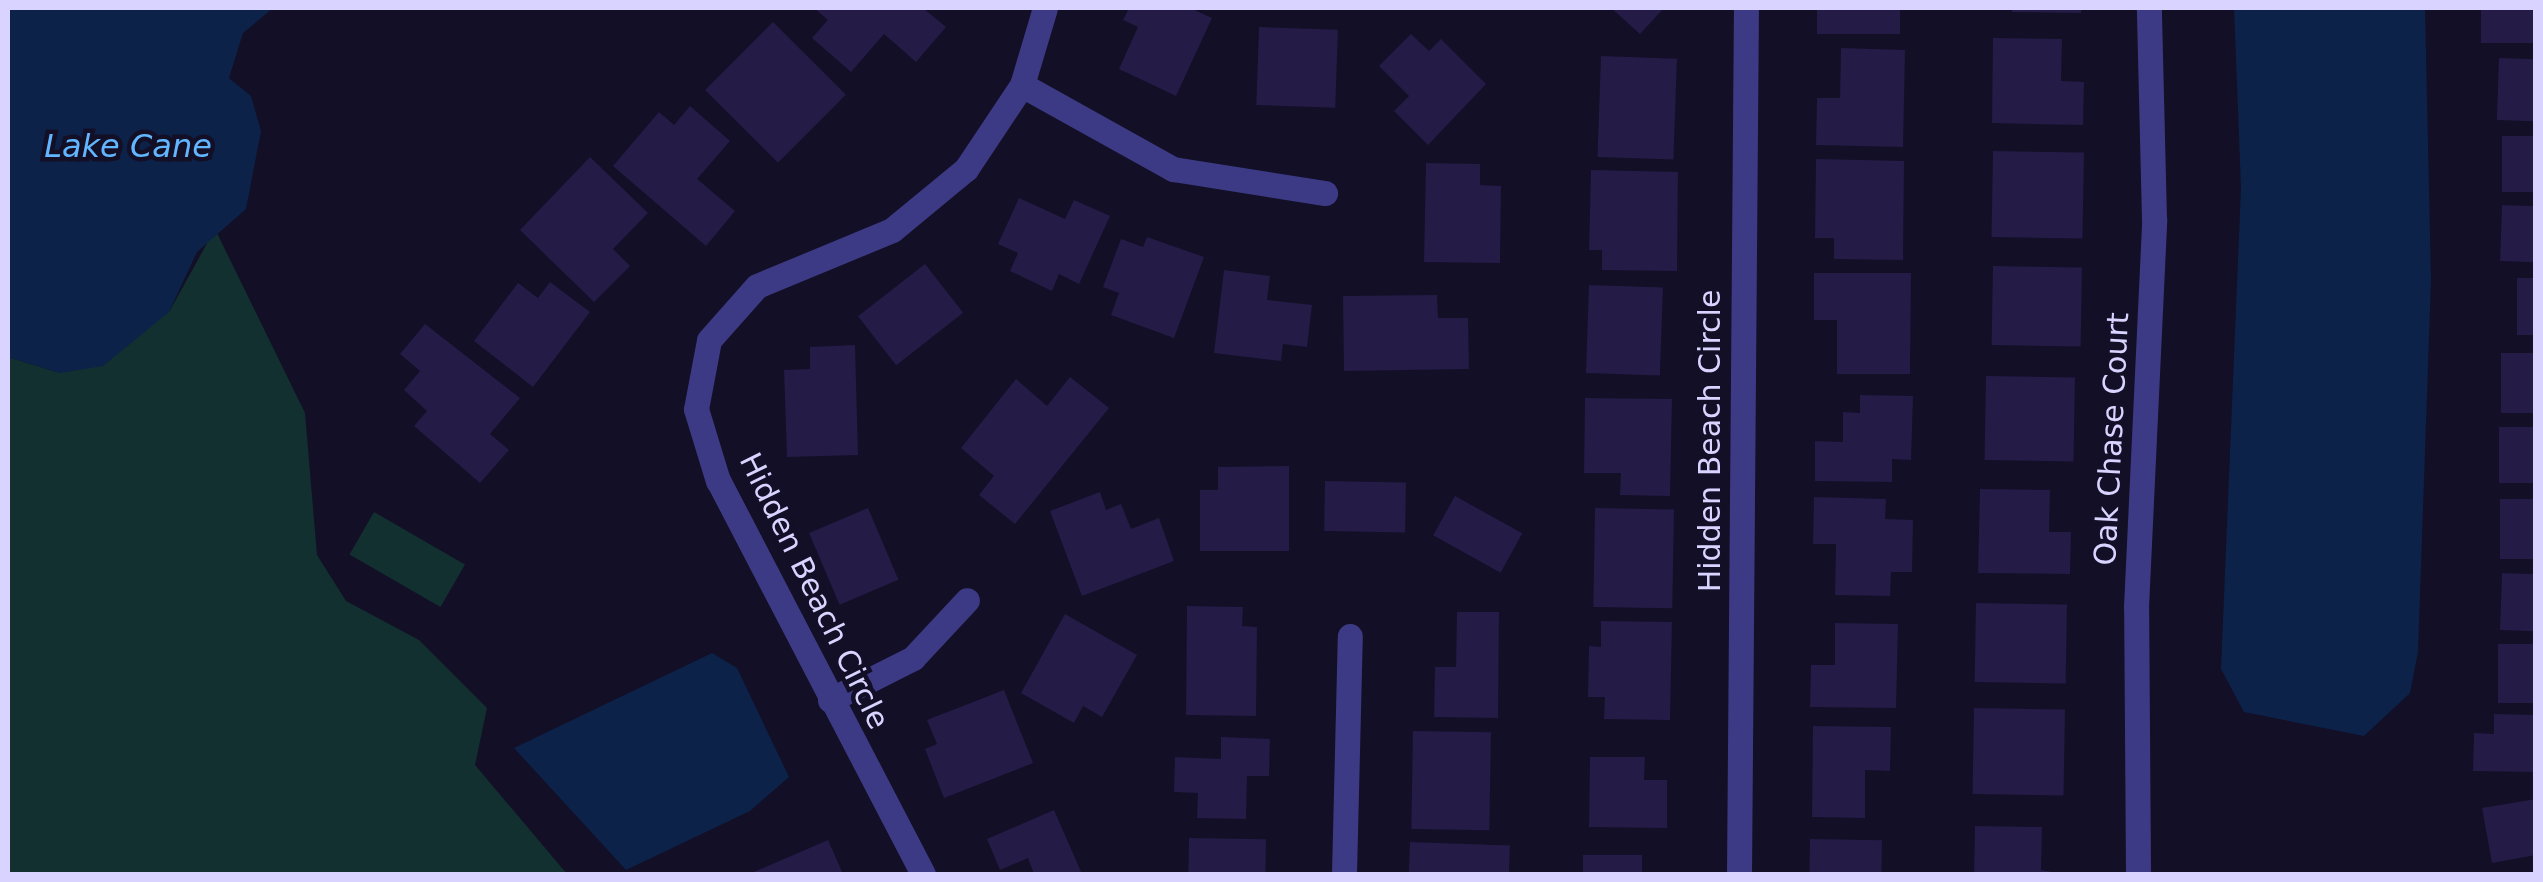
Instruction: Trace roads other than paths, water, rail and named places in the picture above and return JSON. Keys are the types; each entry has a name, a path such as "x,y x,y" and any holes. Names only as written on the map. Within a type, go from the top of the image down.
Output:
{"street":[{"name":"Hidden Beach Circle","path":"923,874 718,482 696,409 709,340 757,286 907,218 966,169 1022,85 1045,8"},
{"name":"Hidden Beach Circle","path":"1739,874 1746,8"},
{"name":"Oak Chase Court","path":"2138,874 2136,607 2154,220 2149,8"},
{"path":"1022,85 1173,169 1325,194"},
{"path":"830,700 912,658 966,600"},
{"path":"1344,874 1350,636"}],"water":[{"name":"Lake Cane","path":"8,8 273,8 243,33 229,78 251,96 261,131 246,209 197,252 169,312 103,366 60,373 8,357"},
{"path":"2234,8 2425,8 2431,280 2418,652 2410,693 2364,736 2244,712 2221,669 2241,188"},
{"path":"712,653 737,668 789,777 750,811 626,870 514,748"}]}
